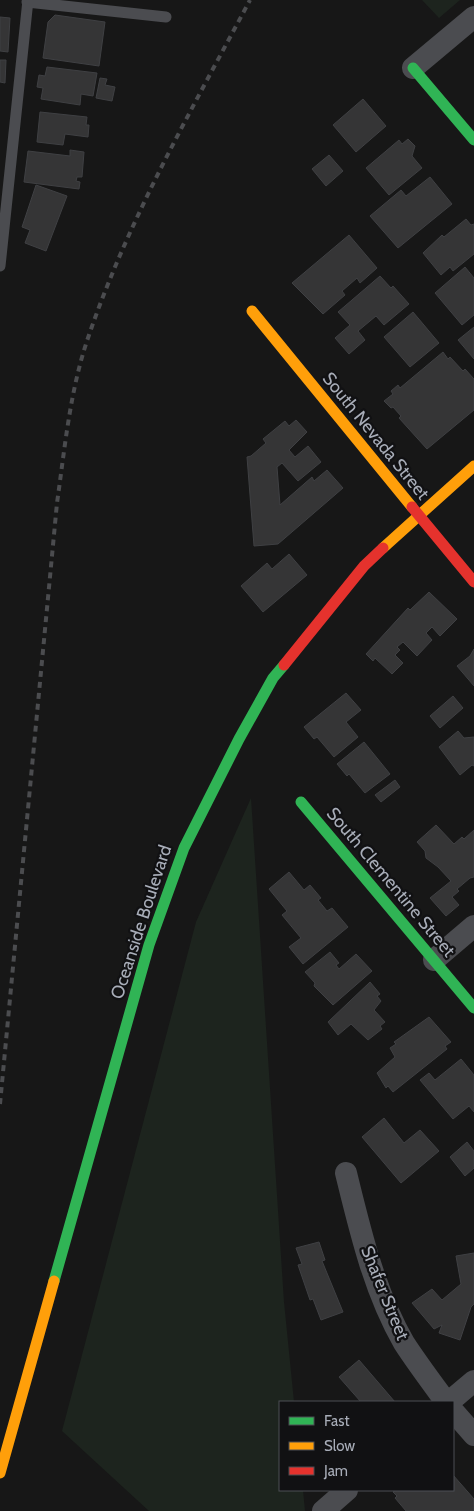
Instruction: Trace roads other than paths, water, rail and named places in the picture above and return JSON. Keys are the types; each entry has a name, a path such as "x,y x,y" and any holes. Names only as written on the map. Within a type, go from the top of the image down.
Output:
{"main road":[{"path":"413,68 474,140"},
{"name":"South Nevada Street","path":"252,311 474,582"},
{"name":"Oceanside Boulevard","path":"0,1473 148,946 184,848 239,739 273,678 364,566 418,514 474,466"},
{"name":"South Clementine Street","path":"301,802 474,1008"}],"street":[{"path":"413,68 474,17"},
{"path":"434,960 474,926"},
{"name":"Shafer Street","path":"346,1173 359,1228 374,1275 390,1314 403,1341 446,1401"},
{"path":"448,1401 474,1381"},
{"path":"454,1412 474,1436"},
{"path":"323,1511 347,1491"}],"lane":[{"path":"0,266 27,1 166,17"}],"railway":[{"path":"0,1104 57,503 77,376 82,355 105,291 142,206 250,0"}]}
